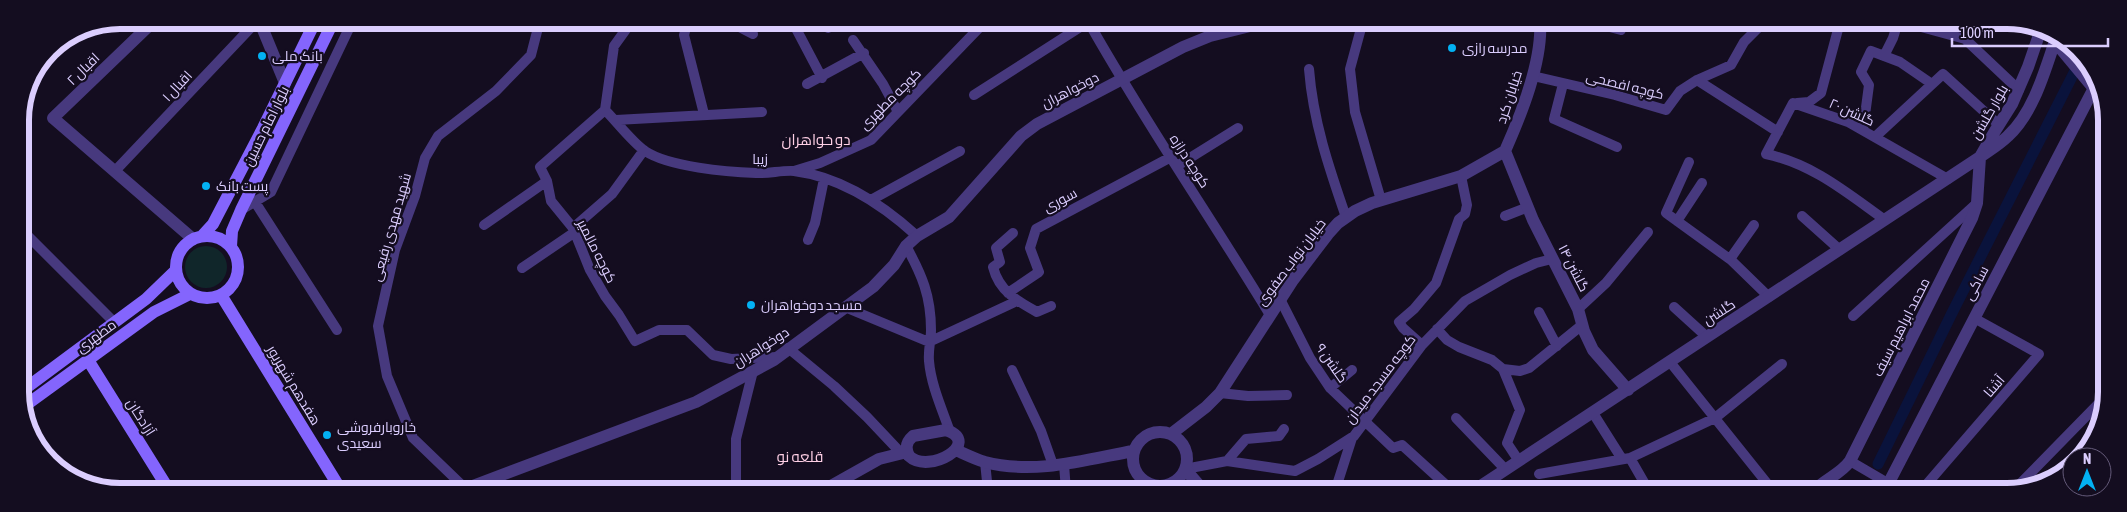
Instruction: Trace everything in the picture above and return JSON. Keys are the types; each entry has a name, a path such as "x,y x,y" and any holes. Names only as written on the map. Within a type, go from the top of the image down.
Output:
{"main road":[{"name":"بلوار امام حسین","path":"198,237 213,224 312,29"},
{"name":"بلوار امام حسین","path":"231,246 232,231 241,210 330,29"},
{"path":"212,236 221,239 231,246 238,262 238,272 235,281 221,295 212,298 202,298 190,294 178,281 176,262 179,252 198,237 212,236"},
{"name":"مطهری","path":"29,386 146,300 176,271"},
{"name":"مطهری","path":"30,402 154,312 190,294"},
{"name":"هفدهم شهریور","path":"221,295 337,483"},
{"name":"آزادگان","path":"88,360 165,483"}],"street":[{"name":"اقبال ۲","path":"115,172 53,118 146,29"},
{"name":"اقبال ۱","path":"115,172 250,29"},
{"path":"263,29 285,83"},
{"path":"241,210 271,192 349,29"},
{"name":"شهید مهدی رفیعی","path":"458,483 413,438 387,376 378,326 395,250 415,196 424,158 438,136 496,91 531,55 538,29"},
{"path":"605,110 614,46 626,29"},
{"path":"686,29 684,35 704,114"},
{"path":"743,29 752,34"},
{"path":"796,29 822,78"},
{"name":"کوچه مطهری","path":"793,171 820,163 871,140 978,29"},
{"path":"974,95 1076,29"},
{"name":"کوچه درازه","path":"1092,29 1121,81 1225,240 1270,315"},
{"name":"دوخواهران","path":"483,483 696,402 777,357 847,308 873,287 894,265 906,246 917,236 948,217 1021,136 1037,124 1183,47 1241,29"},
{"path":"1361,29 1350,69 1355,112 1381,200"},
{"name":"خیابان کرد","path":"1505,151 1516,128 1533,76 1539,29"},
{"name":"کوچه افصحی","path":"1533,76 1666,110 1680,91 1697,80 1731,65 1744,42 1757,29"},
{"path":"1838,29 1820,93 1810,102 1793,103 1766,154 1788,159 1820,174 1885,220"},
{"path":"1884,56 1896,29"},
{"path":"1929,29 1965,39 2019,90"},
{"name":"بلوار گلشن","path":"1980,158 2019,90 2039,35"},
{"path":"853,40 864,53 898,112"},
{"name":"بلوار گلشن","path":"1980,158 2009,135 2026,112 2055,42"},
{"path":"2063,48 2088,77"},
{"path":"1863,130 1869,85 1861,72 1871,51 1900,62 1932,84"},
{"path":"808,84 822,78 864,53"},
{"path":"1309,69 1311,98 1326,161 1346,217"},
{"path":"1875,137 1943,74 1999,125"},
{"path":"1697,80 1778,132"},
{"path":"1563,84 1554,119 1618,147"},
{"name":"ساکی","path":"1889,483 1974,318 2091,84"},
{"name":"گلشن ۲۰","path":"1793,103 1848,122 1948,179"},
{"name":"زیبا","path":"605,110 644,150 666,161 723,170 758,173 793,171 824,179 871,200 890,212 917,236"},
{"name":"کوچه مالمیر","path":"605,110 540,167 547,181 551,201 574,230 590,270 635,341 659,330 687,330 713,355 731,359 777,357"},
{"path":"616,120 762,112"},
{"path":"1177,166 1238,128"},
{"path":"522,268 574,230 612,194 644,150"},
{"path":"871,200 960,151"},
{"name":"خیابان نواب صفوی","path":"1171,434 1206,407 1220,393 1280,299 1328,234 1346,217 1381,200 1461,176 1505,151"},
{"name":"گلشن ۱۴","path":"1505,151 1552,259 1578,309 1582,325 1593,350 1628,390"},
{"name":"سوری","path":"1008,293 1039,272 1030,248 1036,229 1171,157"},
{"name":"گلشن","path":"1495,483 1506,470 1519,461 1980,158"},
{"name":"محمد ابراهیم سیف","path":"1821,483 1845,469 1850,461 1932,301 1977,203 1980,158"},
{"path":"1689,162 1666,213 1730,259 1769,296"},
{"path":"115,172 198,237"},
{"path":"1422,345 1399,322 1414,309 1436,283 1459,219 1465,214 1467,205 1461,176"},
{"path":"808,240 815,223 824,179"},
{"path":"484,225 547,181"},
{"path":"1677,221 1702,183"},
{"path":"255,202 337,330"},
{"path":"1853,316 1977,203"},
{"path":"1505,216 1528,207"},
{"path":"1802,216 1840,250"},
{"path":"1730,259 1754,225"},
{"path":"1578,309 1606,282 1648,232"},
{"path":"1013,234 996,248 1000,262 993,267 997,280 1017,301 1037,312 1051,306"},
{"path":"29,237 115,323"},
{"path":"906,246 922,275 930,301 931,333 929,362 950,432"},
{"name":"کوچه مسجد میدان","path":"1185,469 1227,461 1295,471 1318,460 1352,438 1422,345 1464,301 1510,274 1536,263 1552,259"},
{"name":"گلشن ۹","path":"1280,299 1310,358 1330,388 1393,448 1402,445 1444,483"},
{"path":"847,308 929,342 1017,301"},
{"path":"1674,307 1707,337"},
{"path":"1539,312 1557,346"},
{"name":"آشنا","path":"1928,483 2039,354 1974,318"},
{"path":"1503,369 1520,371 1529,368 1582,325"},
{"path":"1437,329 1447,340 1459,347 1492,360 1503,369 1520,410 1507,442 1519,461"},
{"path":"788,348 834,386 867,416 904,452 912,459 921,461 949,457 956,450 958,442 954,434 942,430 913,436 907,443 904,452"},
{"path":"1670,362 1767,483"},
{"path":"1539,474 1626,458 1715,418 1782,364"},
{"path":"1012,370 1059,465 1064,483"},
{"path":"1330,388 1352,370"},
{"path":"736,483 736,439 753,371"},
{"path":"1220,393 1248,396 1287,394"},
{"path":"2022,482 2097,405"},
{"path":"1593,413 1643,483"},
{"path":"1456,418 1506,470"},
{"path":"1227,461 1246,439 1279,436 1284,429"},
{"path":"1144,483 1135,472 1132,462 1133,451 1139,441 1148,434 1160,432 1171,434 1181,442 1186,452 1185,469 1177,483"},
{"path":"1337,483 1352,438"},
{"path":"956,450 986,462 1022,467 1059,465 1133,451"},
{"path":"837,483 879,460 904,452"},
{"path":"1850,461 1879,483"},
{"path":"986,462 987,483"},
{"path":"1185,469 1197,483"}],"green space":[{"path":"202,246 210,246 221,252 227,267 221,282 210,288 202,288 191,282 185,271 185,263 191,252"}],"waterway":[{"path":"1878,464 2079,64"}],"place":[{"name":"مدرسه رازی","path":"1452,48"},
{"name":"بانک ملی","path":"262,56"},
{"name":"پست بانک","path":"206,186"},
{"name":"مسجد دوخواهران","path":"751,305"},
{"name":"خاروبارفروشی سعیدی","path":"327,435"}],"district":[{"name":"دو خواهران","path":"816,140"},
{"name":"قلعه نو","path":"800,457"}]}
